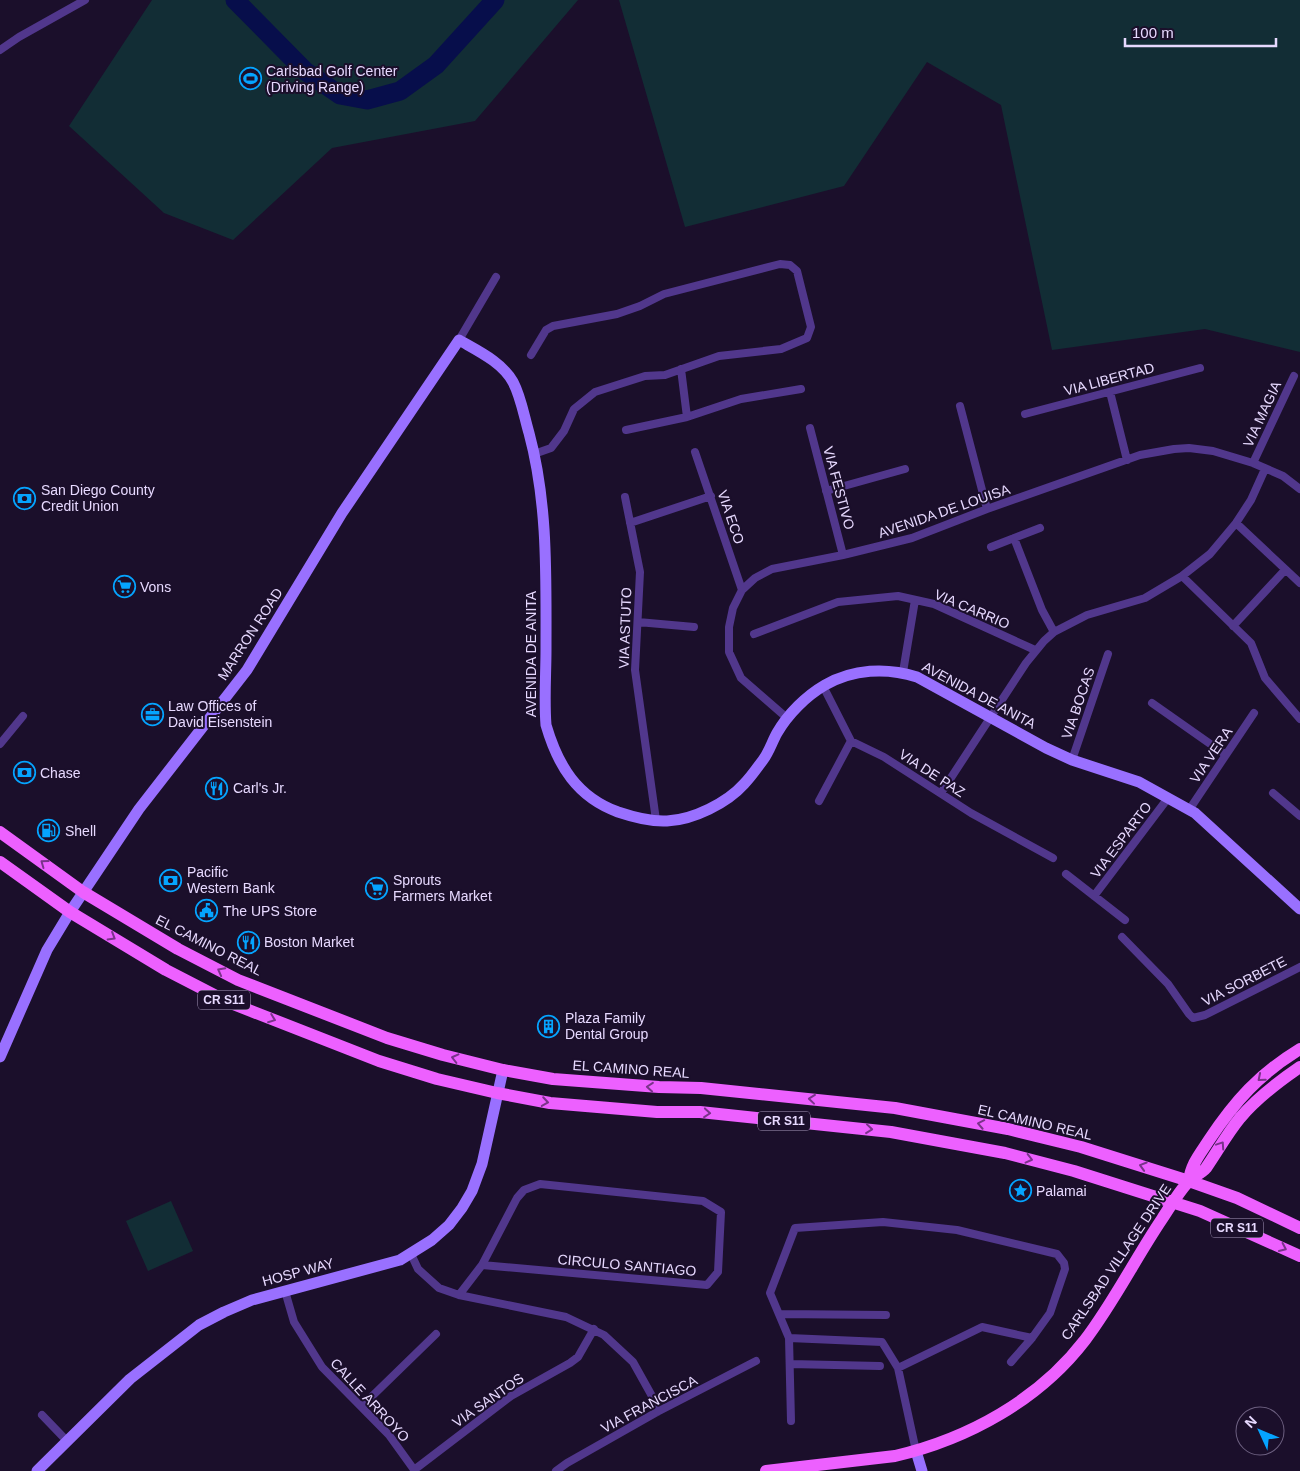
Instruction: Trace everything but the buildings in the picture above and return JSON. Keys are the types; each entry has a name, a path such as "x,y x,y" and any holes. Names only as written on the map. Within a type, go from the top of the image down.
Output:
{"main road":[{"name":"EL CAMINO REAL","path":"0,832 83,892 178,949 238,980 387,1038 444,1056 503,1070 553,1079 659,1087 702,1088 895,1108 1029,1134 1081,1147 1190,1181 1236,1198 1300,1228"},
{"name":"CR S11","path":"0,862 70,912 166,970 228,1002 379,1061 437,1079 498,1094 550,1103 657,1112 700,1112 891,1132 1005,1153 1074,1171 1200,1211 1300,1256"},
{"name":"CARLSBAD VILLAGE DRIVE","path":"1190,1181 1191,1167 1235,1103 1247,1089 1300,1049"},
{"name":"CARLSBAD VILLAGE DRIVE","path":"766,1471 895,1456 940,1444 992,1419 1040,1386 1084,1340 1106,1310 1174,1202 1190,1181 1204,1171 1239,1119 1255,1101 1300,1067"}],"street":[{"path":"0,50 19,37 85,0"},
{"path":"531,355 546,330 553,326 616,314 640,306 664,294 780,264 790,265 797,272 811,327 807,338 781,349 719,356 665,375 645,376 595,392 574,409 564,431 551,448 534,454"},
{"name":"MARRON ROAD","path":"0,1057 46,950 70,912 139,809 247,670 342,513 459,340 496,277"},
{"name":"AVENIDA DE ANITA","path":"459,340 487,357 503,370 512,381 520,397 534,454 544,520 546,556 546,725 551,743 567,774 596,801 628,815 656,820 667,821 696,814 717,805 744,785 765,758 776,734 787,718 797,707 823,686 837,679 867,671 902,672 917,676 1046,748 1072,760 1139,782 1195,813 1300,909"},
{"name":"VIA LIBERTAD","path":"1025,414 1200,368"},
{"path":"681,369 687,417"},
{"name":"VIA MAGIA","path":"1253,463 1294,376"},
{"path":"626,430 687,417 741,399 801,389"},
{"path":"1110,392 1127,460"},
{"path":"960,406 987,509"},
{"name":"VIA FESTIVO","path":"810,428 844,555"},
{"name":"AVENIDA DE LOUISA","path":"787,718 741,678 730,652 728,628 730,616 742,590 755,578 772,569 844,555 912,538 987,509 1140,455 1174,449 1189,448 1213,452 1253,463 1283,476 1300,489"},
{"name":"VIA ECO","path":"694,452 711,496 742,590"},
{"path":"941,793 1035,650 1054,632 1087,615 1145,598 1182,576 1210,554 1252,500 1265,469"},
{"path":"826,491 905,470"},
{"path":"630,524 711,496"},
{"name":"VIA ASTUTO","path":"625,497 640,572 635,670 656,820"},
{"path":"1236,523 1300,583"},
{"path":"990,547 1040,528"},
{"path":"1014,538 1042,610 1054,632"},
{"path":"1233,626 1285,570"},
{"path":"1182,576 1251,643 1265,678 1300,718"},
{"name":"VIA CARRIO","path":"754,634 838,602 898,596 934,604 1035,650"},
{"path":"902,672 915,600"},
{"path":"638,622 694,627"},
{"name":"VIA BOCAS","path":"1072,760 1108,654"},
{"path":"819,801 851,741 823,686"},
{"path":"1152,703 1226,755"},
{"name":"VIA VERA","path":"1188,810 1254,713"},
{"path":"0,744 23,716"},
{"name":"VIA DE PAZ","path":"851,741 884,756 972,813 1053,858"},
{"path":"1273,793 1300,816"},
{"name":"VIA ESPARTO","path":"1094,896 1168,798"},
{"path":"1066,874 1125,920"},
{"name":"VIA SORBETE","path":"1122,938 1168,984 1191,1016 1200,1018 1300,967"},
{"name":"HOSP WAY","path":"37,1471 130,1379 199,1325 252,1300 400,1260 432,1240 449,1225 472,1191 482,1164 503,1070"},
{"name":"CIRCULO SANTIAGO","path":"540,1184 703,1201 721,1212 718,1272 707,1284 482,1265 517,1198 524,1190 540,1184"},
{"path":"791,1421 789,1338 770,1293 795,1228 883,1222 957,1230 1057,1254 1064,1263 1065,1269 1050,1313 1011,1362"},
{"path":"411,1254 418,1269 439,1288 459,1295 566,1317 604,1335 633,1362 657,1405 657,1412"},
{"path":"459,1295 482,1265"},
{"name":"CALLE ARROYO","path":"285,1291 294,1322 322,1367 389,1435 414,1470"},
{"path":"779,1314 886,1315"},
{"path":"898,1368 982,1327 1032,1338"},
{"name":"VIA SANTOS","path":"414,1470 511,1396 578,1357 594,1329"},
{"path":"362,1406 436,1334"},
{"path":"789,1338 882,1342 898,1368 922,1471"},
{"name":"VIA FRANCISCA","path":"556,1471 657,1412 756,1361"},
{"path":"790,1364 880,1366"},
{"path":"42,1416 67,1441"}],"shaded area":[{"name":"Carlsbad Golf Center (Driving Range)","path":"152,0 578,0 475,121 332,148 233,240 164,213 69,126"},
{"path":"619,0 1300,0 1300,352 1205,329 1052,350 1001,105 927,62 844,186 685,227"},
{"path":"171,1201 193,1251 148,1271 126,1221"}],"waterway":[{"path":"235,0 305,71 340,95 367,100 400,91 436,65 495,0"}],"place":[{"name":"Carlsbad Golf Center (Driving Range)","path":"250,79"},
{"name":"San Diego County Credit Union","path":"25,498"},
{"name":"Vons","path":"124,587"},
{"name":"Law Offices of David Eisenstein","path":"152,714"},
{"name":"Chase","path":"24,773"},
{"name":"Carl's Jr.","path":"217,788"},
{"name":"Shell","path":"49,831"},
{"name":"Pacific Western Bank","path":"171,880"},
{"name":"Sprouts Farmers Market","path":"377,888"},
{"name":"The UPS Store","path":"207,911"},
{"name":"Boston Market","path":"248,942"},
{"name":"Plaza Family Dental Group","path":"549,1026"},
{"name":"Palamai","path":"1020,1191"}]}
